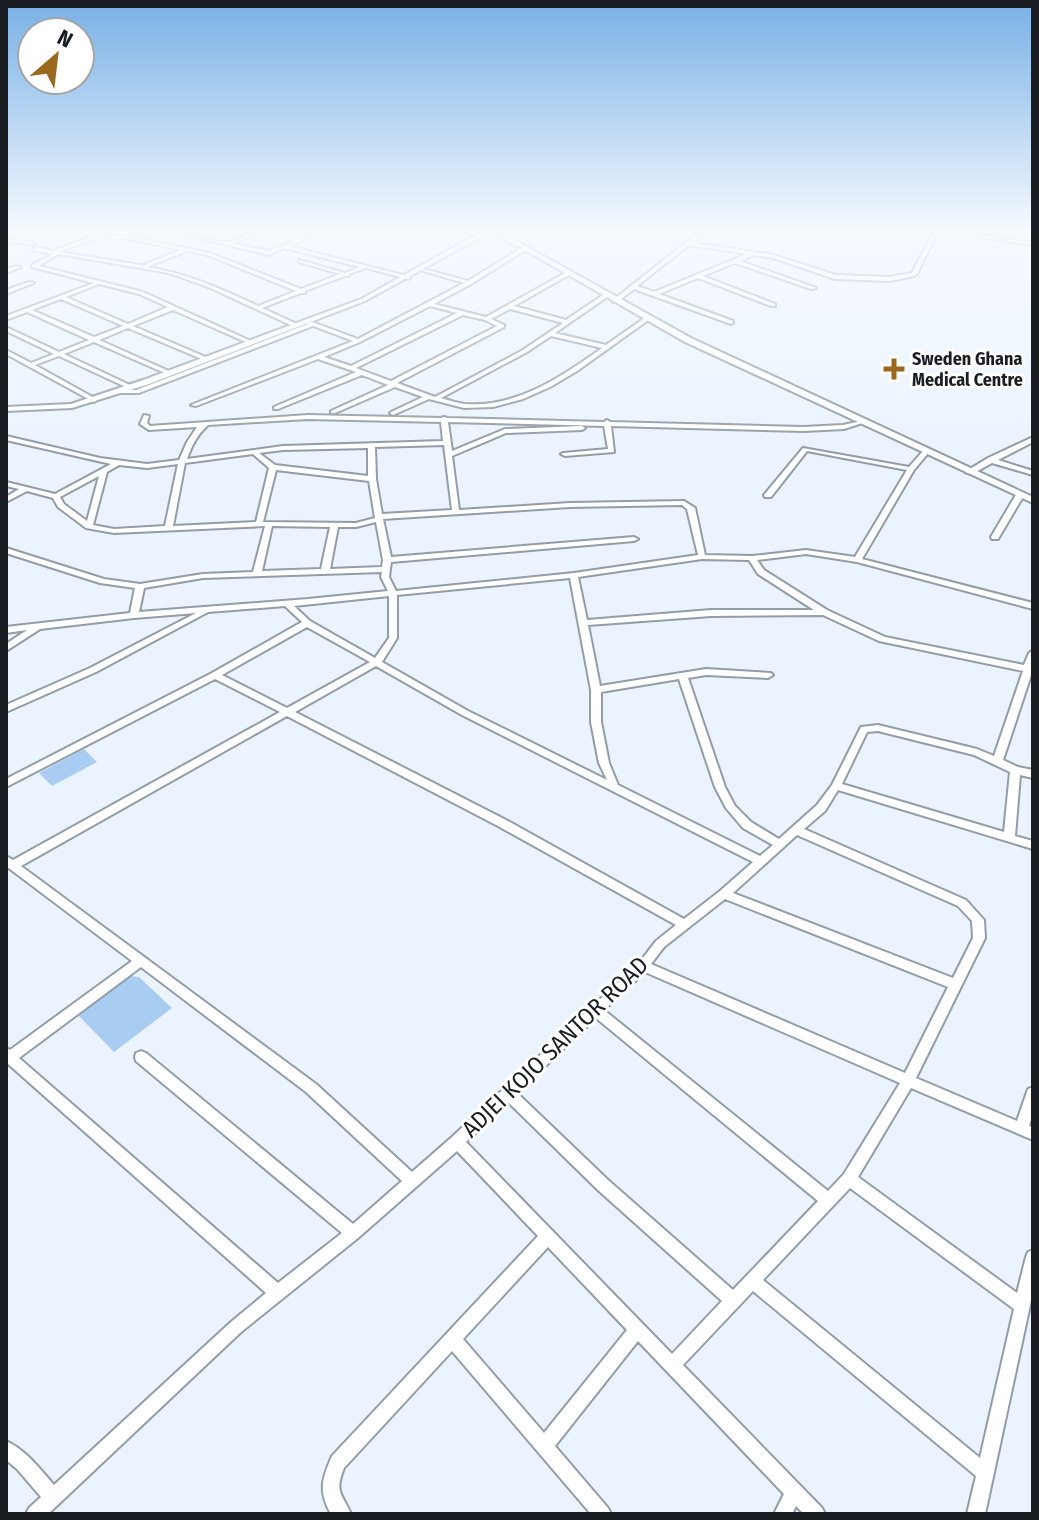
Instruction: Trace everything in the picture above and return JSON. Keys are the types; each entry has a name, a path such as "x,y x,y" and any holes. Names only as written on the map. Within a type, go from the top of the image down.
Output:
{"street":[{"path":"6,318 48,302"},
{"path":"73,302 206,359"},
{"path":"159,302 250,342"},
{"path":"243,302 295,325"},
{"path":"257,308 274,302"},
{"path":"121,391 137,392 359,302"},
{"path":"194,405 358,341 433,302"},
{"path":"487,319 519,302"},
{"path":"435,399 551,334 596,302"},
{"path":"617,302 860,422 1033,500"},
{"path":"677,302 731,322"},
{"path":"765,302 773,305"},
{"path":"333,412 502,326 429,304"},
{"path":"510,307 567,322"},
{"path":"31,365 172,308"},
{"path":"27,310 169,373"},
{"path":"350,369 462,313"},
{"path":"319,357 426,398 462,408 532,394 566,376 648,318"},
{"path":"6,409 65,407 94,400 295,325 310,323 358,341"},
{"path":"6,329 130,387"},
{"path":"551,334 606,347"},
{"path":"6,352 94,400"},
{"path":"276,408 360,373"},
{"path":"393,413 426,398"},
{"path":"146,416 143,424 149,428 269,417 804,429 844,427 860,422"},
{"path":"444,419 456,512"},
{"path":"450,454 505,431 553,431 606,424"},
{"path":"565,454 612,451 606,424"},
{"path":"169,527 181,461 202,425"},
{"path":"6,438 116,464 147,466 256,454 283,448 448,443"},
{"path":"969,472 1033,439"},
{"path":"371,446 372,479 393,594 394,632 377,662 9,862 311,1088 412,1181"},
{"path":"768,495 800,451 805,449 911,469"},
{"path":"857,560 911,469 925,452"},
{"path":"256,454 273,467 372,479"},
{"path":"991,460 1033,473"},
{"path":"6,484 56,496 116,464"},
{"path":"257,573 273,467"},
{"path":"89,526 104,470"},
{"path":"6,500 25,489"},
{"path":"995,537 1020,495"},
{"path":"56,496 61,505 89,526 114,531 264,524 334,526 365,524 378,518 456,512 684,503 691,508 702,557"},
{"path":"325,571 334,526"},
{"path":"6,550 103,581 140,586 203,576 325,571 634,539"},
{"path":"6,630 134,615 393,594 574,575 702,557 752,558 806,552 857,560 1033,606"},
{"path":"752,558 761,572 824,612 882,639 1028,669"},
{"path":"574,575 596,690 596,722 604,763 614,785"},
{"path":"134,615 140,586"},
{"path":"288,604 307,623 465,713 761,861"},
{"path":"6,709 93,670 209,610"},
{"path":"582,623 711,613 824,612"},
{"path":"6,783 215,675 307,623"},
{"path":"6,648 38,627"},
{"path":"1033,653 998,760 1015,770 1033,774"},
{"path":"596,690 683,676 732,672 768,675"},
{"path":"215,675 502,823 683,924"},
{"path":"683,676 720,787 731,808 747,825 780,844"},
{"name":"ADJEI KOJO SANTOR ROAD","path":"35,1514 202,1357 277,1292 353,1233 457,1142 643,966 660,944 724,894 821,808 836,786 864,729 878,728 998,760"},
{"path":"1009,838 1015,770"},
{"path":"836,786 1033,845"},
{"path":"672,1365 849,1179 909,1079 979,938 980,927 972,911 962,903 795,830"},
{"path":"724,894 956,985"},
{"path":"139,962 8,1056 277,1292"},
{"path":"643,966 1027,1132 1033,1093"},
{"path":"595,1010 829,1201"},
{"path":"141,1057 353,1233"},
{"path":"508,1093 603,1185 732,1300"},
{"path":"457,1142 816,1514"},
{"path":"849,1179 1022,1306"},
{"path":"342,1514 332,1502 330,1489 338,1462 547,1237"},
{"path":"976,1514 1033,1257"},
{"path":"754,1282 985,1473"},
{"path":"544,1446 637,1330"},
{"path":"452,1339 602,1514"},
{"path":"6,1449 53,1497"},
{"path":"783,1514 794,1492"}],"shaded area":[{"path":"84,749 97,762 52,786 39,773"},
{"path":"129,976 139,977 172,1008 114,1052 77,1014"}],"place":[{"name":"Sweden Ghana Medical Centre","path":"894,369"}]}
